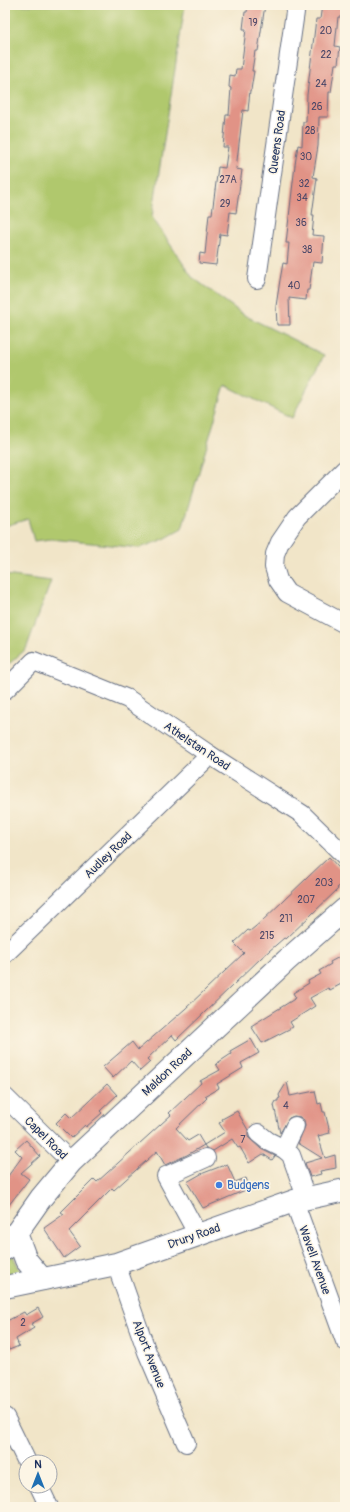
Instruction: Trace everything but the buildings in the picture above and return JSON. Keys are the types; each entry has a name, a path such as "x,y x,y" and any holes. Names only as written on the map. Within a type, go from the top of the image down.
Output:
{"main road":[{"name":"Maldon Road","path":"10,1241 41,1198 71,1162 287,960 345,909"},
{"name":"Drury Road","path":"5,1287 116,1264 300,1199 345,1190"},
{"path":"10,1241 42,1279"}],"street":[{"name":"Queens Road","path":"257,280 296,5"},
{"path":"345,468 297,517 280,542 274,567 278,580 287,593 345,624"},
{"name":"Athelstan Road","path":"5,690 34,661 128,700 302,814 345,856"},
{"name":"Audley Road","path":"5,954 210,755"},
{"name":"Capel Road","path":"5,1096 71,1162"},
{"path":"258,1133 268,1141 284,1149 295,1126"},
{"name":"Wavell Avenue","path":"284,1149 291,1155 300,1199 345,1341"},
{"path":"198,1235 166,1176 206,1158"},
{"name":"Alport Avenue","path":"116,1264 147,1352 186,1443"},
{"path":"5,1417 24,1454"},
{"path":"43,1494 49,1507"}],"green space":[{"path":"5,5 185,5 152,217 192,277 244,315 324,355 292,418 225,385 182,529 164,539 140,548 51,539 34,541 28,519 5,526"},
{"path":"5,575 51,581 26,649 10,663 5,661"},
{"path":"12,1254 22,1274 5,1278 5,1263"}],"place":[{"name":"Budgens","path":"219,1185"}]}
